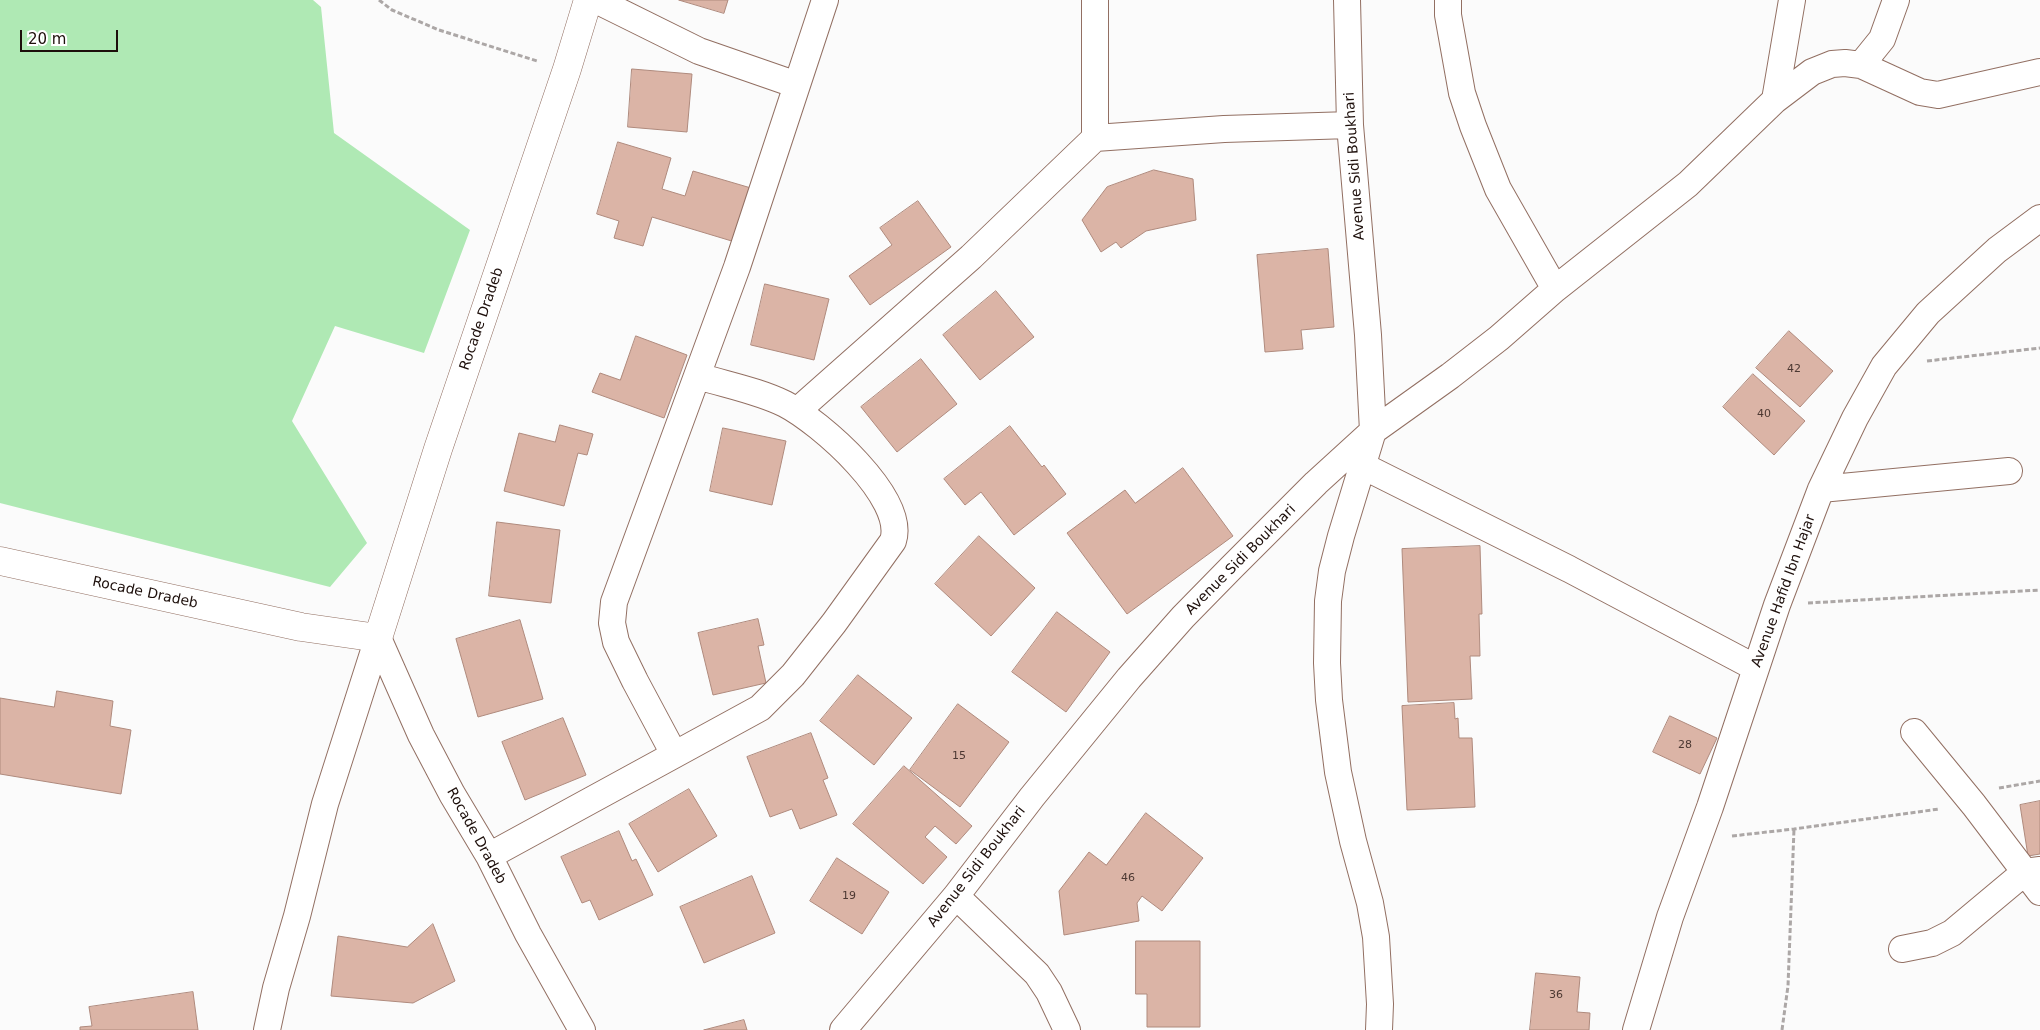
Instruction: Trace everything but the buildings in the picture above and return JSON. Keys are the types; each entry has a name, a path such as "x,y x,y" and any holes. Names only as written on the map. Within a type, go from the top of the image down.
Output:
{"street":[{"name":"Rocade Dradeb","path":"268,1030 276,988 297,916 325,804 438,449 588,0"},
{"path":"596,0 699,51 797,85"},
{"path":"674,754 622,654 614,633 612,614 619,587 738,267 825,0"},
{"path":"1095,138 1096,0"},
{"name":"Avenue Sidi Boukhari","path":"843,1030 956,896 1032,797 1123,685 1177,624 1310,489 1373,431 1368,335 1350,125 1347,0"},
{"path":"1448,0 1448,14 1462,93 1473,126 1498,189 1555,289"},
{"path":"1775,100 1792,0"},
{"path":"1861,65 1882,39 1896,0"},
{"path":"1379,1030 1376,937 1370,903 1353,841 1338,772 1329,700 1327,663 1328,601 1332,571 1373,431 1450,376 1555,289 1688,184 1775,100 1812,72 1832,64 1861,65 1920,92 1938,95 2040,72"},
{"path":"797,411 971,257 1095,138 1350,125"},
{"name":"Avenue Hafid Ibn Hajar","path":"1636,1030 1670,917 1777,604 1821,489 1855,418 1884,366 1928,313 1997,250 2040,218"},
{"path":"489,856 752,713 772,699 834,623 894,539 893,515 882,492 822,428 797,411 768,398 698,376"},
{"path":"1363,466 1569,569 1756,668"},
{"path":"1821,489 2009,471"},
{"name":"Rocade Dradeb","path":"0,561 301,627 378,638"},
{"name":"Rocade Dradeb","path":"378,638 421,735 452,794 489,856 528,934 582,1030"},
{"path":"1902,949 1932,943 1952,933 2035,878 1914,732"},
{"path":"956,896 1037,974 1049,992 1067,1030"}],"path":[{"path":"379,0 392,10 439,30 566,69"},
{"path":"1884,366 2040,348"},
{"path":"1777,604 2040,590"},
{"path":"1698,839 1794,829 1970,799 2040,781"},
{"path":"1782,1030 1788,986 1794,829"}],"green space":[{"path":"0,0 313,0 321,7 334,133 470,230 424,353 335,326 292,421 367,543 330,587 0,503"}]}
